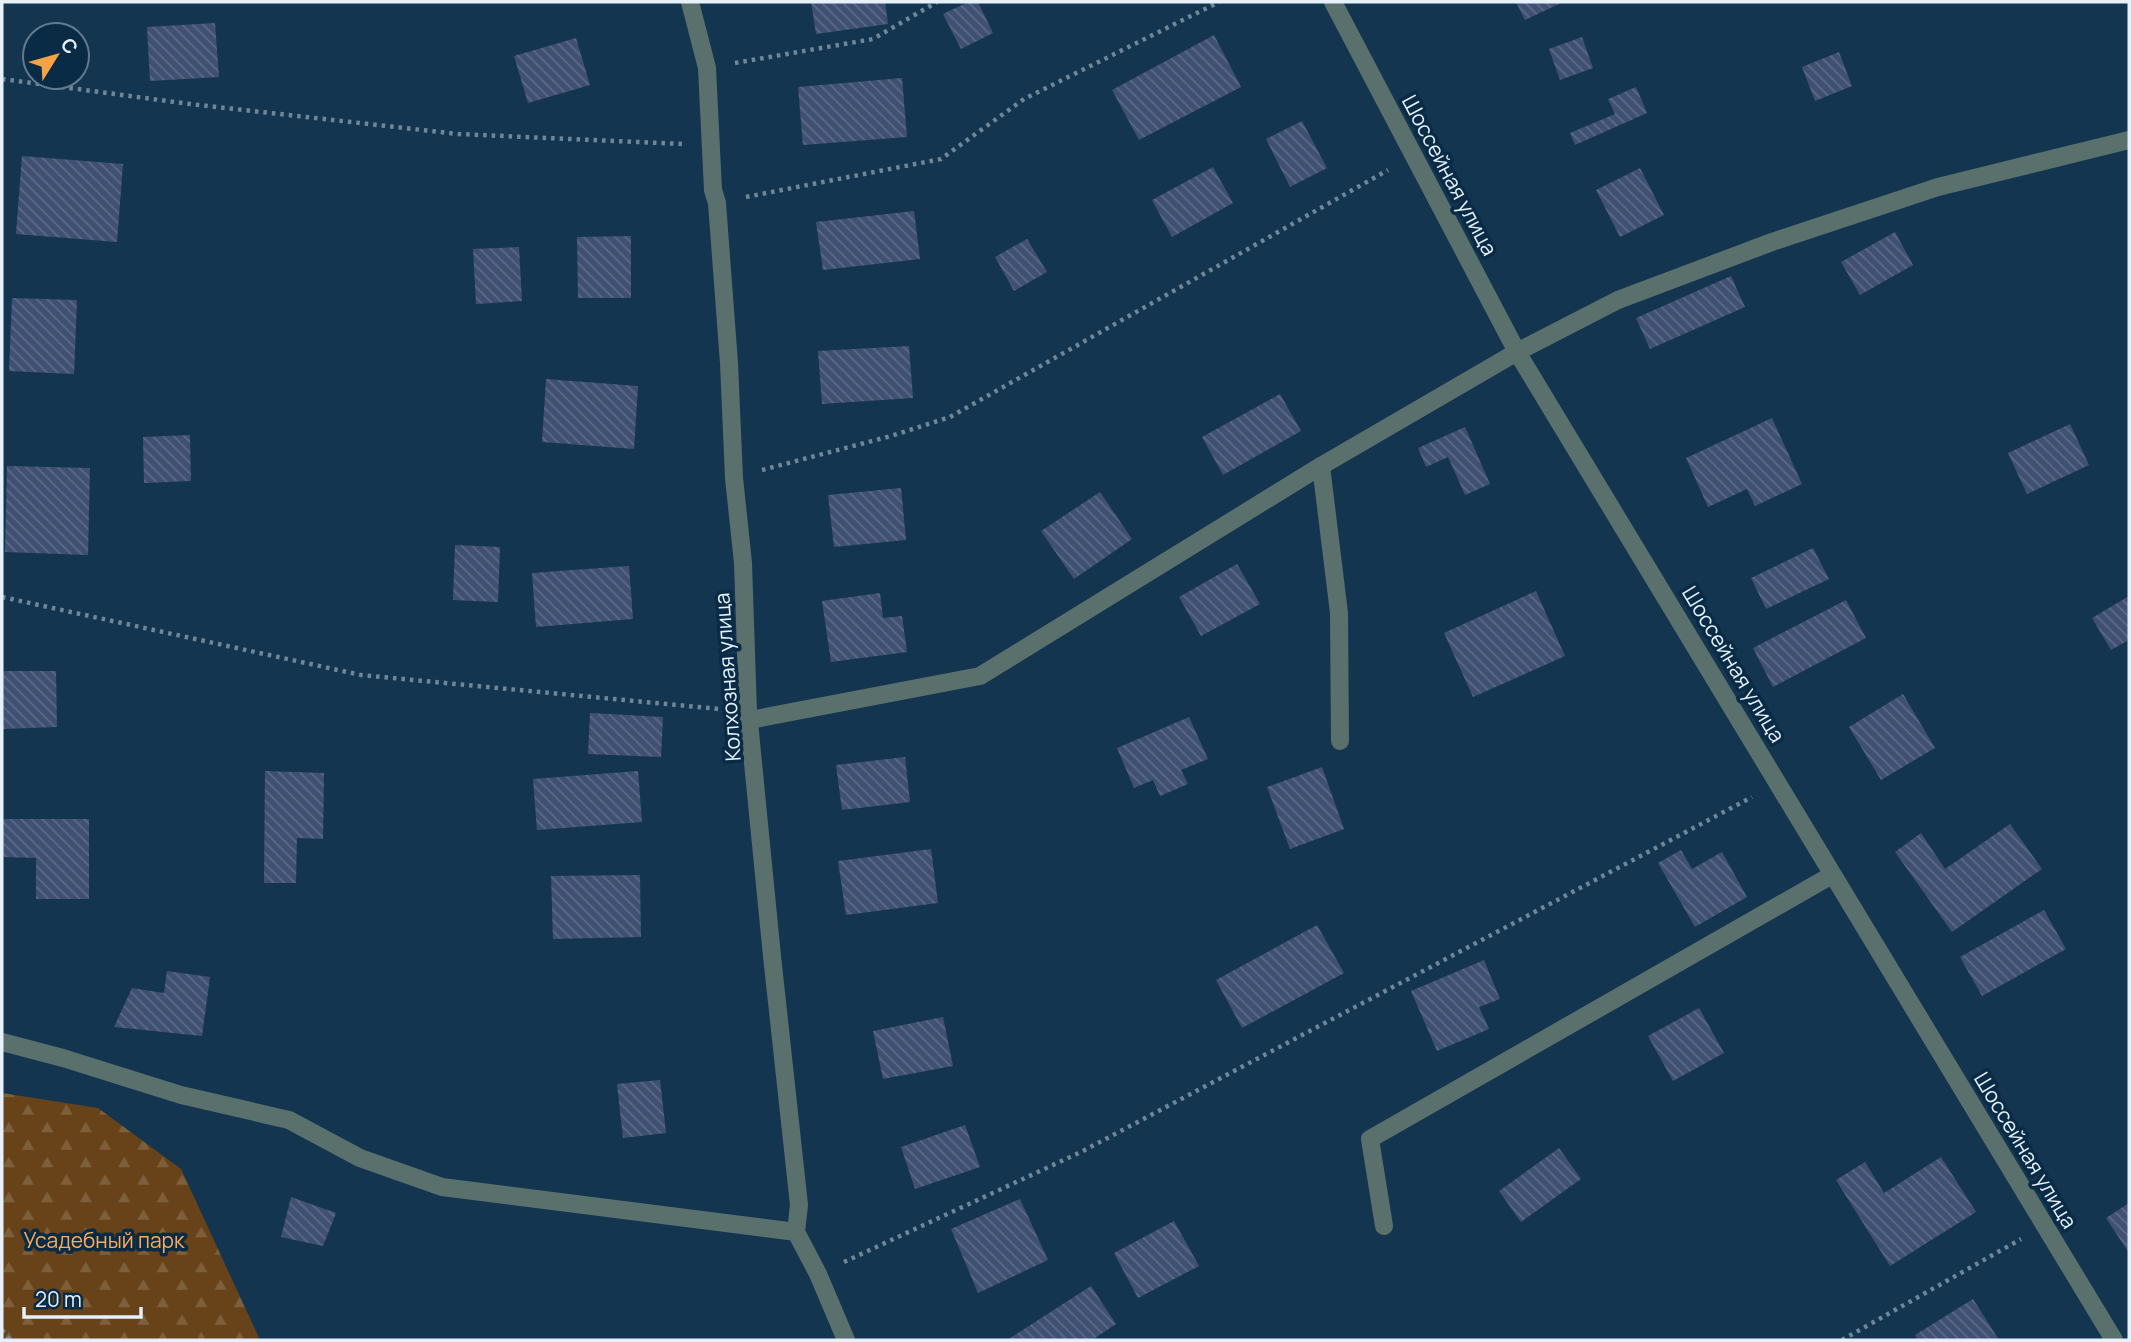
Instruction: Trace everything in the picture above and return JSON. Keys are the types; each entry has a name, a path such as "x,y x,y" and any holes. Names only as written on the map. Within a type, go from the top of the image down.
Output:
{"street":[{"name":"Колхозная улица","path":"690,2 707,68 713,190 717,203 729,362 734,478 743,562 749,716 799,1205 796,1232"},
{"name":"Шоссейная улица","path":"1333,2 1517,352 2114,1340"},
{"path":"749,716 980,676 1321,466 1517,352 1618,300 1772,242 1938,187 2129,140"},
{"path":"1321,466 1339,613 1340,741"},
{"path":"1384,1226 1370,1139 1832,875"},
{"path":"2,1042 181,1095 289,1120 360,1158 442,1186 796,1232 818,1273 846,1340"}],"path":[{"path":"707,68 873,39 937,2"},
{"path":"717,203 941,159 1024,99 1219,2"},
{"path":"2,79 190,104 457,134 712,145"},
{"path":"734,478 891,436 950,416 1414,155"},
{"path":"2,597 360,675 749,716"},
{"path":"818,1273 1081,1152 1779,783"},
{"path":"1842,1340 2045,1225"},
{"path":"2,1330 10,1340"}],"green space":[{"name":"Усадебный парк","path":"2,1093 98,1108 181,1169 260,1340 2,1340"}],"building":[{"path":"811,2 885,2 888,24 816,34"},
{"path":"968,2 978,2 993,33 961,49 943,14"},
{"path":"1516,2 1563,2 1525,20"},
{"path":"215,23 219,77 150,81 147,27"},
{"path":"1214,35 1241,87 1139,140 1112,90"},
{"path":"1582,37 1593,68 1560,80 1549,49"},
{"path":"576,38 590,85 528,103 514,56"},
{"path":"1839,52 1852,86 1815,101 1802,67"},
{"path":"902,78 907,137 803,145 798,87"},
{"path":"1636,87 1647,113 1575,145 1570,133 1615,114 1608,99"},
{"path":"1302,121 1327,168 1290,187 1266,139"},
{"path":"22,156 123,164 117,242 16,234"},
{"path":"1213,167 1233,203 1172,237 1152,200"},
{"path":"1640,168 1664,215 1620,237 1596,190"},
{"path":"914,211 920,259 823,270 816,222"},
{"path":"1895,232 1913,265 1860,295 1841,262"},
{"path":"631,236 631,298 578,298 577,237"},
{"path":"1027,239 1047,272 1014,291 995,257"},
{"path":"519,247 522,301 476,304 473,249"},
{"path":"1731,276 1745,307 1650,349 1636,318"},
{"path":"12,298 77,300 74,374 9,371"},
{"path":"909,346 913,398 822,404 818,351"},
{"path":"546,379 638,386 634,449 542,442"},
{"path":"1280,394 1301,431 1223,475 1202,437"},
{"path":"1772,418 1802,484 1755,506 1747,489 1708,507 1686,458"},
{"path":"2070,424 2089,465 2027,494 2008,453"},
{"path":"1465,427 1490,484 1465,495 1448,457 1426,467 1418,448"},
{"path":"190,435 191,481 144,483 143,437"},
{"path":"7,466 90,468 88,555 5,552"},
{"path":"901,488 906,540 834,547 828,495"},
{"path":"1100,492 1132,539 1074,579 1041,531"},
{"path":"455,545 500,547 498,602 453,600"},
{"path":"1813,548 1829,579 1766,609 1751,578"},
{"path":"1237,564 1260,604 1201,636 1179,597"},
{"path":"629,566 633,619 536,627 532,573"},
{"path":"1536,591 1565,656 1473,697 1444,633"},
{"path":"880,593 883,618 902,616 907,652 831,662 822,601"},
{"path":"2129,596 2129,640 2111,650 2092,618"},
{"path":"1846,600 1866,638 1773,687 1753,648"},
{"path":"2,671 56,671 57,727 2,729"},
{"path":"1903,694 1935,748 1881,780 1849,727"},
{"path":"590,713 663,717 661,757 588,754"},
{"path":"1189,717 1208,759 1181,770 1188,784 1160,796 1153,780 1134,788 1117,748"},
{"path":"905,757 910,802 842,810 836,765"},
{"path":"1322,767 1344,829 1290,849 1267,787"},
{"path":"265,771 324,773 323,839 297,838 296,883 264,883"},
{"path":"638,771 642,822 537,830 533,779"},
{"path":"2,819 89,819 89,899 36,899 36,858 2,857"},
{"path":"2010,824 2042,869 1952,932 1895,852 1921,833 1945,869"},
{"path":"931,849 938,903 846,915 838,861"},
{"path":"1681,850 1692,869 1722,852 1747,897 1695,927 1658,863"},
{"path":"640,875 641,937 553,939 551,876"},
{"path":"2044,910 2066,949 1982,996 1960,957"},
{"path":"1317,925 1344,973 1242,1028 1216,980"},
{"path":"1484,960 1500,999 1479,1007 1489,1029 1437,1051 1411,991"},
{"path":"167,971 210,977 202,1036 114,1027 132,988 164,993"},
{"path":"1699,1008 1724,1053 1673,1081 1648,1036"},
{"path":"943,1017 953,1066 883,1079 873,1031"},
{"path":"660,1080 666,1133 623,1138 617,1084"},
{"path":"965,1125 980,1167 915,1189 901,1147"},
{"path":"1559,1148 1581,1179 1521,1222 1499,1191"},
{"path":"1941,1157 1976,1212 1890,1266 1836,1180 1865,1162 1884,1193"},
{"path":"291,1197 336,1213 323,1246 281,1237"},
{"path":"1020,1199 1048,1260 978,1293 951,1229"},
{"path":"2129,1203 2129,1253 2106,1218"},
{"path":"1174,1221 1199,1266 1138,1298 1114,1253"},
{"path":"1091,1286 1116,1324 1092,1340 1007,1340"},
{"path":"1973,1299 1999,1340 1918,1340 1915,1335"}]}
